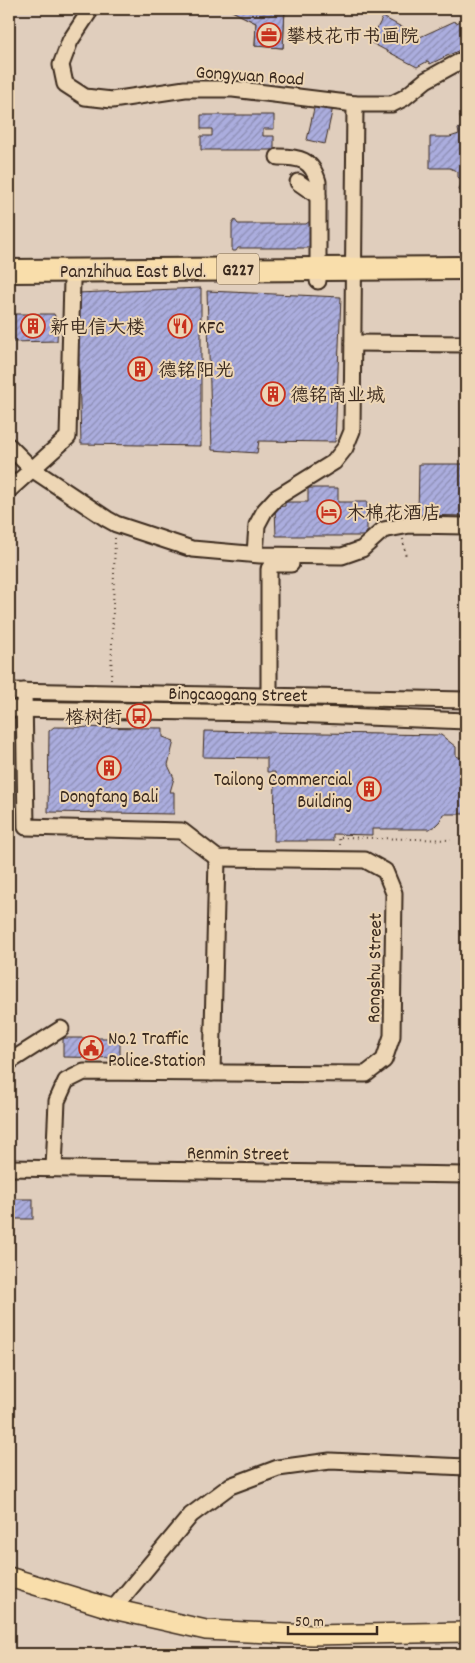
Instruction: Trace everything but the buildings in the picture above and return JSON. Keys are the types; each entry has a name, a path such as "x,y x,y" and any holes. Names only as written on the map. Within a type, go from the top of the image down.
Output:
{"highway":[{"name":"Panzhihua East Blvd.","path":"353,275 466,268"},
{"name":"Panzhihua East Blvd.","path":"9,271 353,275 466,280"},
{"name":"Panzhihua East Blvd.","path":"9,281 318,275"}],"main road":[{"path":"9,1577 113,1609 206,1630 312,1635 466,1632"}],"street":[{"name":"Gongyuan Road","path":"91,9 70,41 62,65 65,84 85,97 112,100 184,89 233,89 355,104 392,104 404,98 426,80 466,58"},
{"path":"255,554 258,524 265,510 276,498 334,462 345,448 352,430 355,104"},
{"path":"278,157 293,157 302,160 310,165 315,172 318,182 318,275"},
{"path":"298,182 318,196"},
{"path":"9,490 68,437 72,281"},
{"path":"353,343 466,344"},
{"path":"9,446 32,469 116,524 192,548 255,554 342,556 362,549 383,530 410,525 466,526"},
{"path":"270,696 269,569 273,564 337,564 342,556"},
{"name":"Bingcaogang Street","path":"9,690 466,700"},
{"path":"24,691 26,827 182,831 217,858 212,1073"},
{"name":"Bingcaogang Street","path":"9,708 268,713 466,721"},
{"name":"Rongshu Street","path":"54,1168 57,1101 66,1081 84,1072 366,1074 384,1060 392,1036 394,893 384,871 365,860 217,858"},
{"path":"9,1062 60,1030"},
{"name":"Renmin Street","path":"9,1168 466,1176"},
{"path":"113,1609 191,1515 230,1486 278,1468 330,1462 466,1467"}],"path":[{"path":"111,693 116,524"},
{"path":"340,848 340,836 451,840"}],"place":[{"name":"攀枝花市书画院","path":"269,35"},
{"name":"新电信大楼","path":"33,326"},
{"name":"KFC","path":"180,326"},
{"name":"德铭阳光","path":"140,369"},
{"name":"德铭商业城","path":"273,394"},
{"name":"木棉花酒店","path":"329,512"},
{"name":"榕树街","path":"139,716"},
{"name":"Dongfang Bali","path":"109,768"},
{"name":"Tailong Commercial Building","path":"369,789"},
{"name":"No.2 Traffic Police Station","path":"91,1048"}]}
